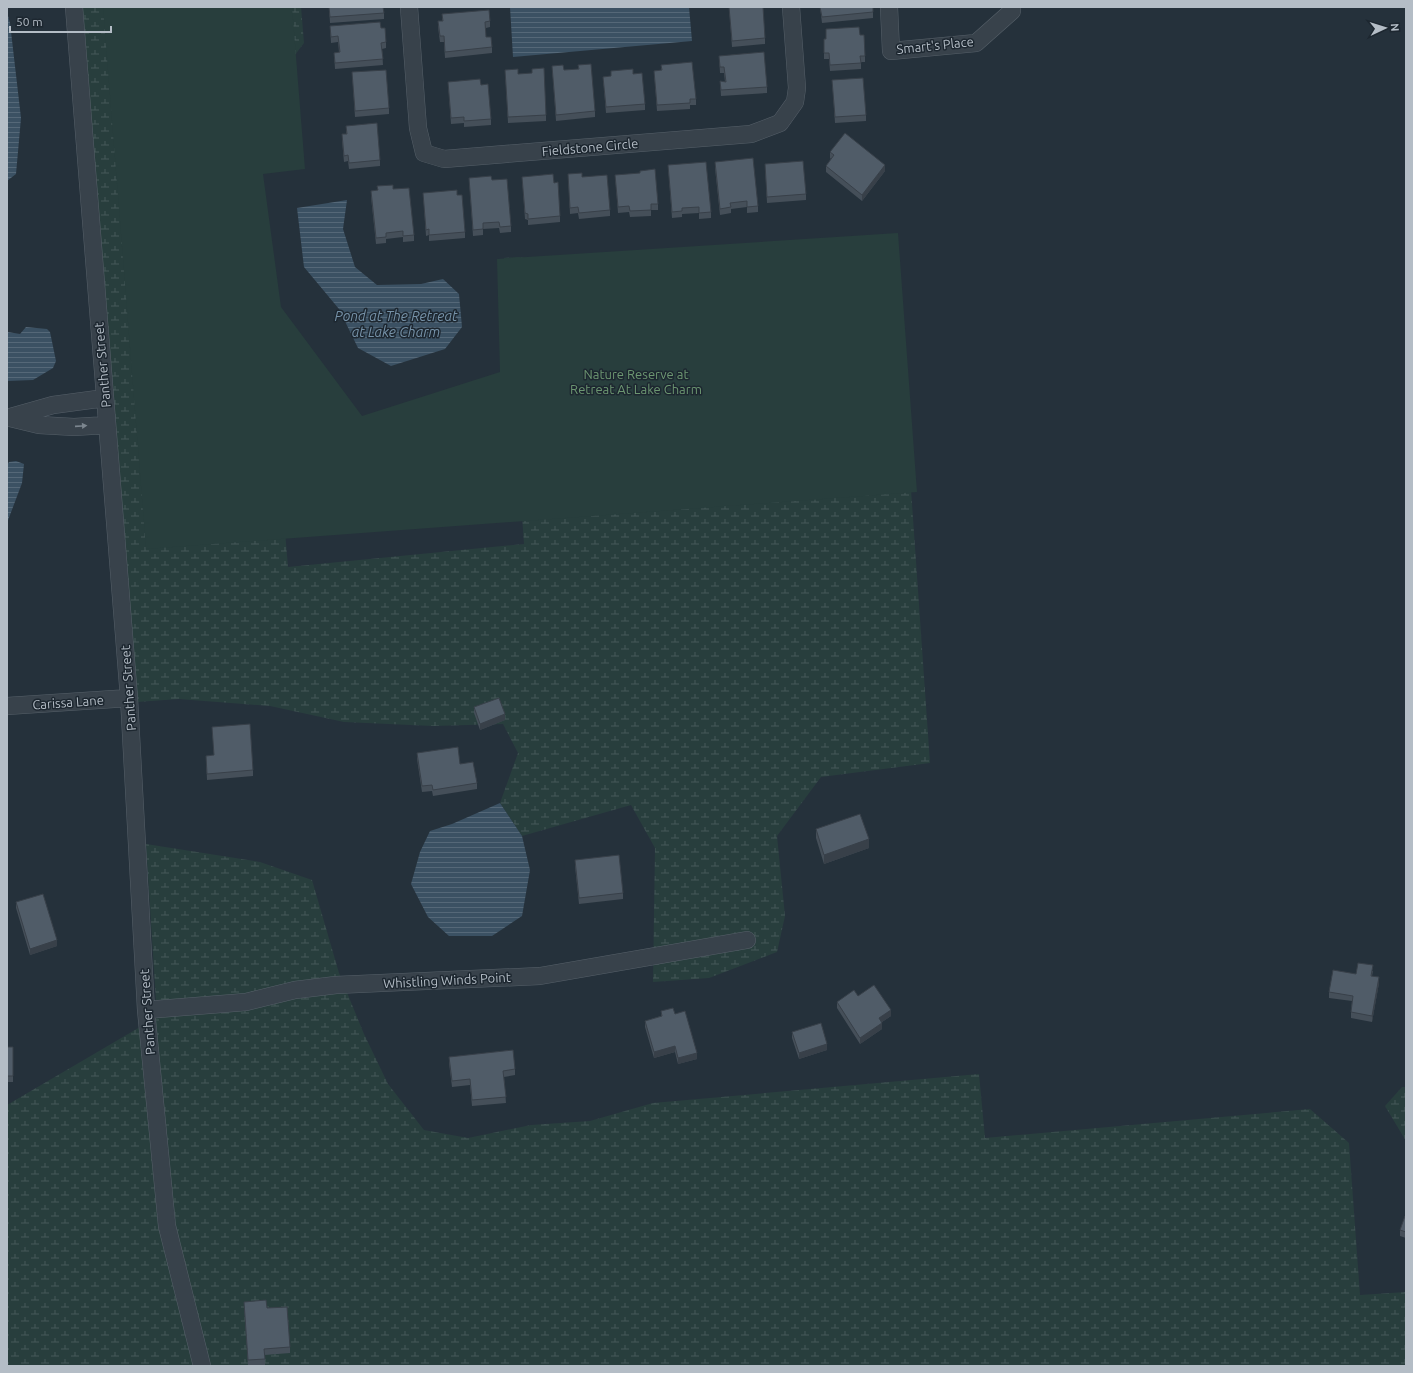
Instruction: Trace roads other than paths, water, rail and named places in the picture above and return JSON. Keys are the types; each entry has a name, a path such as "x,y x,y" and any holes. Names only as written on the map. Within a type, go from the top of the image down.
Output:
{"street":[{"name":"Panther Street","path":"74,7 129,698 146,1010 167,1226 202,1366"},
{"name":"Fieldstone Circle","path":"409,7 418,128 424,153 444,159 751,134 780,123 795,102 797,88 791,7"},
{"name":"Smart's Place","path":"889,7 891,50 976,43 1012,11"},
{"path":"8,418 53,405 105,398"},
{"path":"53,405 54,426"},
{"path":"8,418 39,425 74,427 107,425"},
{"name":"Carissa Lane","path":"7,706 129,698"},
{"name":"Whistling Winds Point","path":"146,1010 246,1002 295,990 336,985 540,976 746,940"}],"water":[{"path":"510,7 689,7 692,41 513,57"},
{"path":"7,12 10,23 21,118 16,174 7,181"},
{"name":"Pond at The Retreat at Lake Charm","path":"347,200 343,229 355,267 377,285 421,284 443,279 459,294 462,327 445,349 391,366 358,348 339,309 304,267 297,208"},
{"path":"26,327 47,329 50,332 56,361 53,368 33,380 7,381 7,328 8,332 20,334"},
{"path":"16,461 24,464 22,483 7,523 7,465 9,462"},
{"path":"500,803 522,836 530,870 522,916 492,936 449,936 428,917 411,884 420,852 430,831 452,824"}],"park label":[{"name":"Nature Reserve at Retreat At Lake Charm","path":"636,382"}]}
